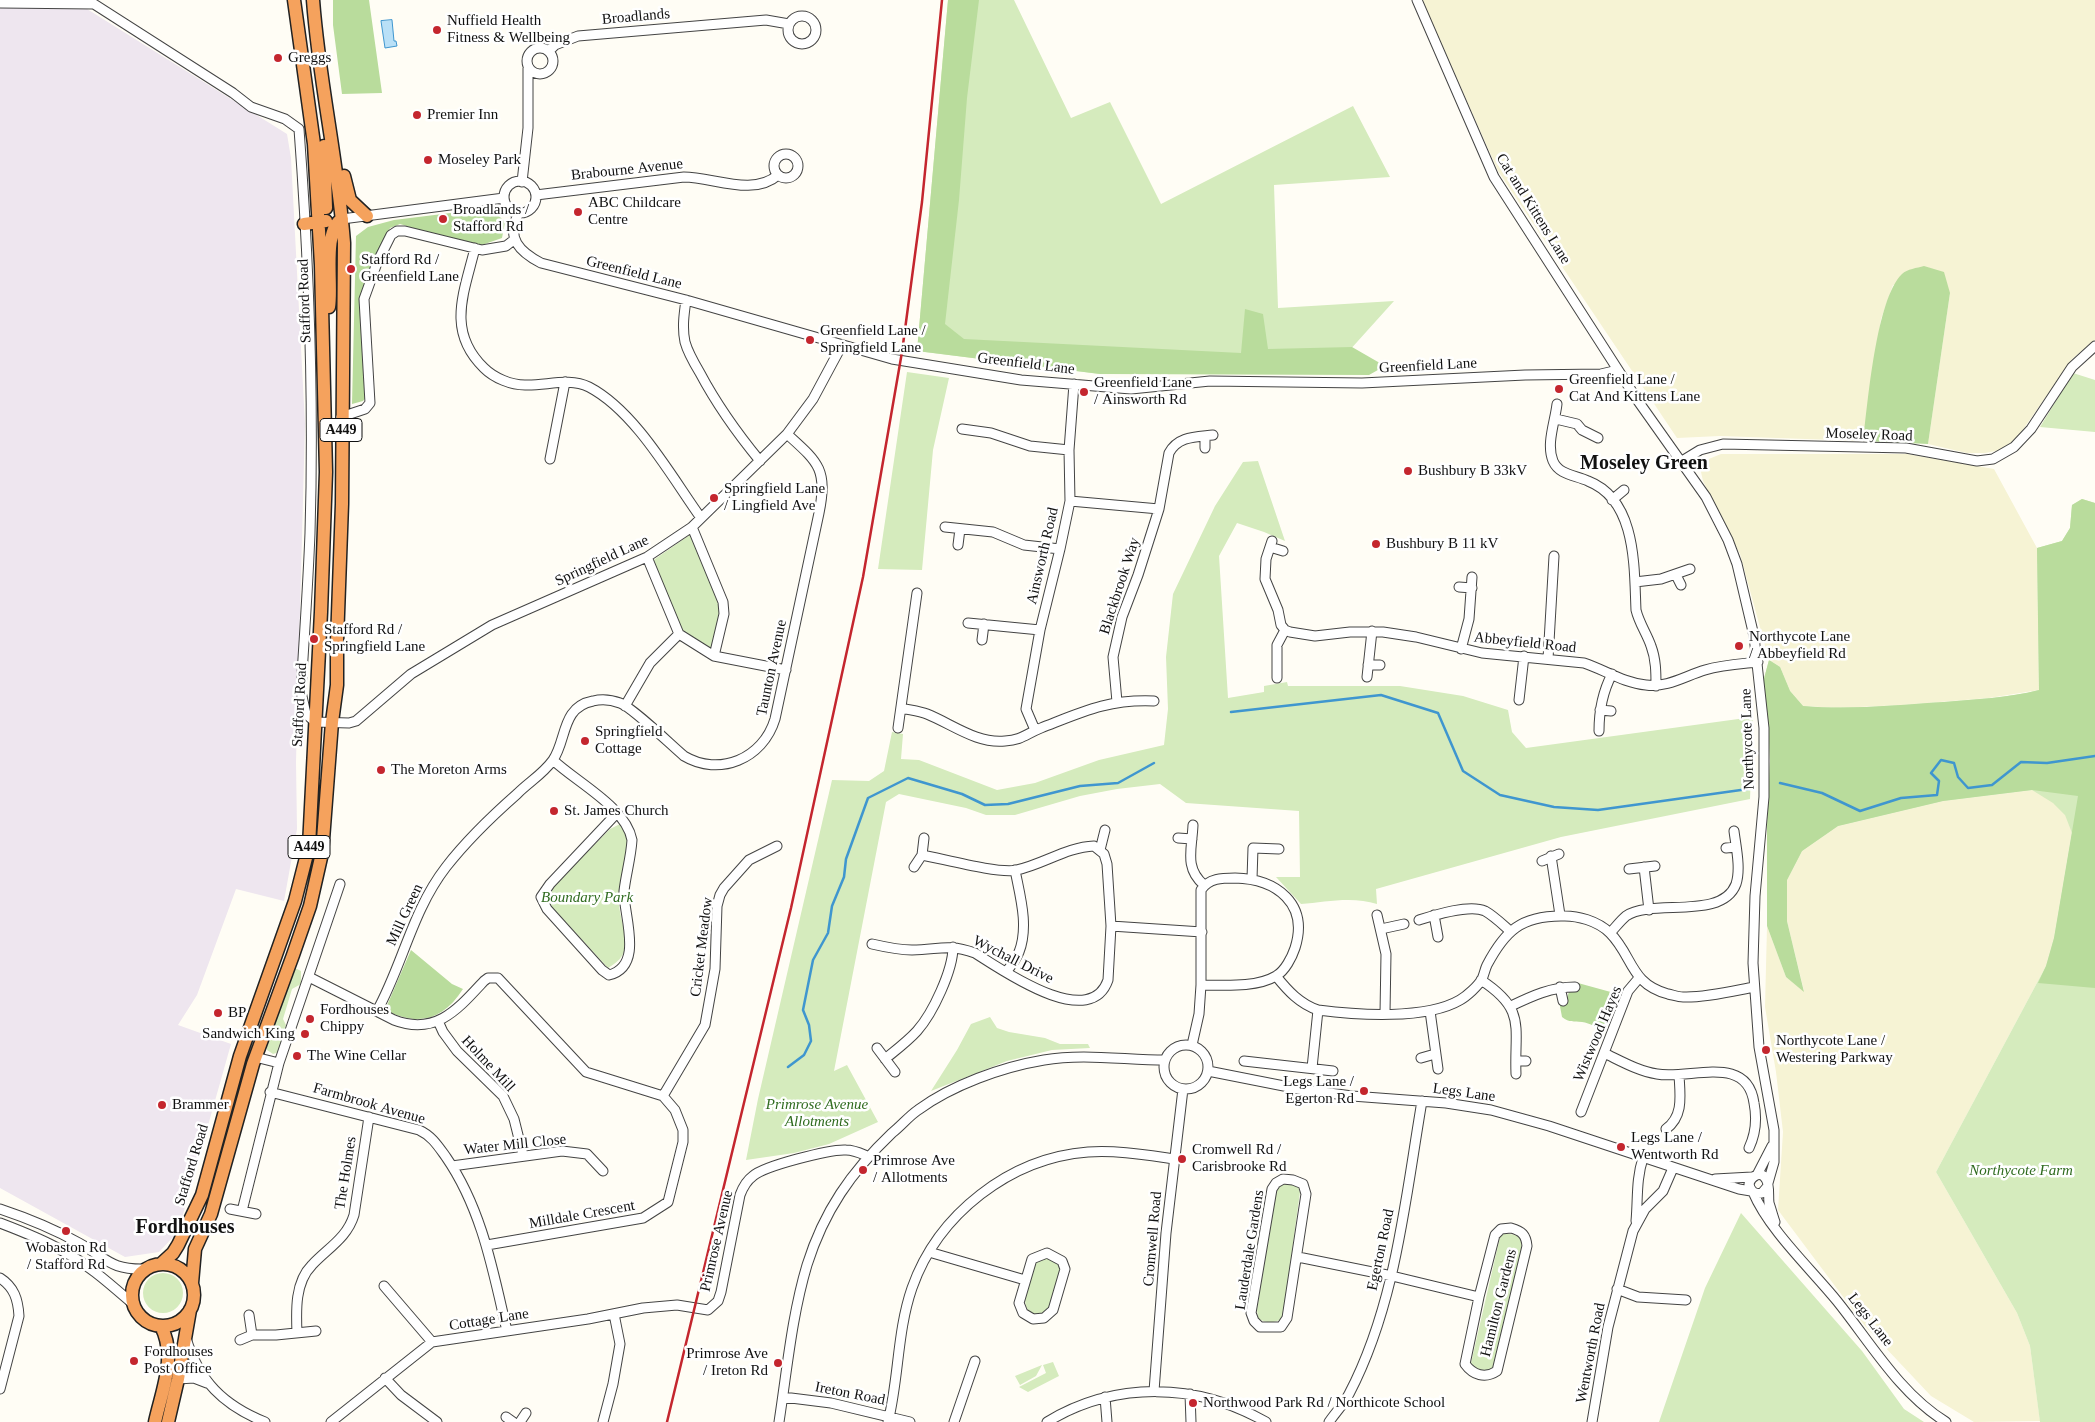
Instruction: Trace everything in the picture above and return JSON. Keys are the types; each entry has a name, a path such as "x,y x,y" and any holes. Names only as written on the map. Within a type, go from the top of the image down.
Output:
{"highway":[{"name":"Stafford Road","path":"161,1264 173,1253 178,1245 202,1195 229,1092 295,901 309,846 326,472 319,222 312,129 294,0"},
{"name":"Stafford Road","path":"192,1283 195,1249 211,1214 256,1057 307,914 322,853 332,722 337,685 342,504 341,417 344,266 342,219 316,40 313,0"},
{"path":"319,222 326,212 324,149 326,113"},
{"path":"326,113 341,162 346,191 350,200 367,216"},
{"path":"304,224 342,219"},
{"path":"322,336 330,303 331,237 334,225 342,219"},
{"path":"315,722 326,710 331,662 337,641"},
{"path":"312,805 318,790 322,736 326,727 332,722"},
{"path":"229,1092 238,1083 248,1057 256,1057"},
{"path":"161,1264 180,1268 192,1283"},
{"name":"A449","path":"146,1269 161,1264"},
{"path":"146,1269 140,1272 133,1286 133,1304 141,1317 161,1326 178,1322 190,1310"},
{"name":"A449","path":"168,1422 194,1292 192,1283"},
{"path":"155,1422 168,1363 168,1341 161,1326"}],"street":[{"name":"Cat and Kittens Lane","path":"1417,0 1494,177 1618,370"},
{"path":"0,3 94,4 252,107 285,120 299,129 310,334 311,462 310,533 301,692 306,714 315,722"},
{"name":"Broadlands","path":"549,51 555,45 578,36 766,20 789,24"},
{"path":"522,182 528,128 528,86 528,68 526,59 533,50 542,48 549,51 552,56 552,67 528,86"},
{"path":"528,68 534,73 542,74"},
{"name":"Brabourne Avenue","path":"536,195 684,176 702,177 739,184 758,184 772,180 778,175"},
{"path":"341,417 365,409 370,403 364,299 377,263 391,235 397,231 405,231 488,250 506,246 515,239 515,220 519,213 532,208 536,195 531,186 522,182 509,186 504,198 507,207 519,213"},
{"path":"342,219 504,198"},
{"name":"Greenfield Lane","path":"515,239 521,251 541,264 686,300 903,362 1022,380 1131,389 1210,381 1362,383 1525,375 1601,374 1618,370"},
{"path":"475,248 460,309 462,334 469,351 488,373 505,381 524,386 565,382 587,386 622,411 701,518"},
{"path":"686,300 683,321 686,342 692,359 712,396 733,427 760,461"},
{"name":"Springfield Lane","path":"315,722 356,721 411,674 492,625 647,557 692,527 787,434 813,399 842,345"},
{"name":"Moseley Road","path":"1682,461 1700,450 1723,444 1906,448 1977,461 1993,459 2014,447 2025,435 2072,367 2095,346"},
{"name":"Northycote Lane","path":"1618,370 1706,497 1731,548 1750,617 1758,662 1764,728 1763,813 1754,915 1754,987 1759,1047 1773,1117 1774,1162 1768,1184"},
{"path":"550,459 565,382"},
{"name":"Ainsworth Road","path":"1035,730 1026,709 1040,630 1070,501 1069,450 1074,384"},
{"path":"1557,404 1550,447 1551,456 1556,467 1562,472 1596,484 1612,500 1622,516 1632,545 1636,610 1651,645 1656,667 1656,686"},
{"path":"1556,419 1577,424 1582,430 1598,438"},
{"path":"962,429 973,436 991,433 1030,446 1069,450"},
{"name":"Taunton Avenue","path":"492,817 543,773 553,760 564,728 577,708 585,703 603,700 621,703 684,756 694,762 729,764 750,754 767,738 775,719 786,670 819,513 823,480 812,458 787,434"},
{"name":"Blackbrook Way","path":"1117,702 1113,657 1122,617 1138,576 1159,509 1166,462 1172,446 1179,441 1209,436 1205,448"},
{"path":"1612,500 1624,490"},
{"path":"1070,501 1159,509"},
{"path":"692,527 723,602 724,614 714,656"},
{"path":"944,527 992,532 1024,545 1060,549"},
{"path":"958,545 960,529"},
{"path":"1277,678 1277,645 1285,630 1281,625 1278,610 1266,579 1266,559 1271,544 1283,551"},
{"path":"1548,659 1554,556"},
{"path":"647,557 679,634 714,656 786,670"},
{"path":"1635,582 1661,579 1690,569"},
{"path":"1676,575 1681,585"},
{"path":"1461,649 1469,619 1472,577"},
{"path":"1459,587 1472,588"},
{"path":"898,728 917,593"},
{"path":"968,623 1040,630"},
{"path":"982,640 984,624"},
{"name":"Abbeyfield Road","path":"1285,630 1299,635 1315,636 1372,631 1416,637 1461,649 1584,663 1634,683 1656,686 1706,670 1758,662"},
{"path":"1367,677 1372,631"},
{"path":"625,706 650,663 679,634"},
{"path":"1519,700 1524,656"},
{"path":"1368,665 1380,665"},
{"path":"1599,731 1603,694 1612,674"},
{"path":"901,708 925,713 982,739 1004,742 1023,738 1035,730 1088,709 1131,700 1154,701"},
{"path":"1600,710 1611,711"},
{"path":"553,760 617,813 628,828 632,840 624,890 624,906 631,937 630,948 621,969 609,975 602,970 547,909 541,897 550,884 617,813"},
{"name":"Mill Green","path":"377,1011 430,888 462,848 492,817"},
{"path":"1193,825 1191,864 1195,878 1206,884"},
{"path":"922,855 1000,870 1015,870 1080,846 1094,846 1100,850 1106,830"},
{"path":"1610,933 1626,916 1649,910 1689,908 1722,899 1731,893 1738,878 1734,831"},
{"path":"914,867 922,855 924,838"},
{"path":"1178,838 1192,839"},
{"name":"Cricket Meadow","path":"663,1096 705,1025 715,969 717,906 720,895 749,860 777,846"},
{"path":"1726,848 1736,847"},
{"path":"1252,879 1253,848 1279,849"},
{"name":"Wychall Drive","path":"872,944 910,950 954,947 975,953 1042,992 1053,996 1080,999 1098,996 1103,992 1108,980 1111,926 1106,864 1104,854 1100,850"},
{"path":"1542,861 1555,855 1560,916"},
{"path":"1629,868 1655,866"},
{"path":"1644,867 1649,910"},
{"path":"1006,972 1019,954 1023,939 1023,913 1015,870"},
{"path":"1192,1045 1199,1014 1201,985 1201,890 1206,884 1215,879 1228,878 1252,879 1280,891 1292,903 1296,912 1299,932 1293,956 1276,976 1239,986 1201,985"},
{"path":"242,1211 270,1092 340,884"},
{"path":"1419,920 1471,908 1483,910 1510,931"},
{"path":"1377,915 1386,954 1385,1013"},
{"path":"1434,915 1438,938"},
{"path":"1276,976 1295,998 1307,1006 1318,1010 1385,1013 1430,1011 1462,1000 1482,980 1486,967 1500,942 1510,931 1524,922 1560,916 1575,916 1587,920 1610,933 1639,978 1658,991 1682,997 1754,987"},
{"path":"1381,929 1404,924"},
{"path":"1111,926 1202,932"},
{"path":"885,1059 917,1031 936,1003 954,956 954,947"},
{"path":"309,977 405,1024 426,1024 438,1021 449,1015 484,981 494,977 501,980 586,1072 663,1096"},
{"name":"Wistwood Hayes","path":"1581,1112 1590,1102 1604,1053 1628,992 1639,978"},
{"path":"1482,980 1503,996 1511,1006 1516,1027 1516,1074"},
{"path":"1511,1006 1542,992 1560,987 1575,987"},
{"path":"1560,987 1563,1001"},
{"path":"1312,1068 1318,1010"},
{"path":"1430,1011 1438,1069"},
{"name":"Holme Mill","path":"438,1021 442,1032 458,1051 503,1096 514,1118 523,1155"},
{"path":"1192,1045 1203,1052 1207,1058 1208,1071 1206,1079 1192,1089 1176,1087 1166,1076 1165,1060 1176,1047 1192,1045"},
{"path":"877,1048 895,1072"},
{"path":"1604,1053 1642,1071 1679,1075 1712,1071 1728,1073 1746,1082 1752,1091 1756,1111 1753,1138 1749,1148"},
{"path":"1421,1058 1435,1054"},
{"path":"256,1057 279,1063"},
{"path":"779,1422 800,1290 814,1245 841,1192 868,1156 917,1110 958,1087 995,1072 1046,1060 1082,1058 1165,1060"},
{"path":"1244,1061 1333,1071"},
{"path":"1516,1061 1526,1061"},
{"name":"Legs Lane","path":"1208,1071 1299,1090 1468,1106 1515,1116 1707,1179 1752,1191 1757,1202 1777,1230 1837,1301 1896,1376 1923,1406 1946,1422"},
{"path":"1666,1129 1678,1124 1680,1104 1679,1075"},
{"name":"Cromwell Road","path":"1154,1391 1166,1233 1183,1089"},
{"name":"Farmbrook Avenue","path":"270,1092 428,1134 452,1166 473,1204 487,1245 507,1331"},
{"name":"Milldale Crescent","path":"487,1245 643,1218 668,1202 683,1142 683,1130 675,1110 663,1096"},
{"name":"Egerton Road","path":"1329,1422 1348,1396 1366,1356 1392,1276 1422,1101"},
{"name":"The Holmes","path":"296,1332 296,1306 301,1286 310,1266 344,1235 354,1215 369,1117"},
{"name":"Northycote Lane","path":"1754,1176 1774,1142"},
{"name":"Primrose Avenue","path":"677,1304 708,1310 718,1302 730,1252 740,1195 744,1184 752,1176 765,1169 835,1150 852,1150 868,1156"},
{"name":"Water Mill Close","path":"452,1166 562,1151 587,1154 603,1171"},
{"path":"888,1419 906,1310 919,1271 929,1252 950,1223 974,1200 1025,1168 1066,1155 1087,1152 1138,1154 1175,1159"},
{"name":"Wentworth Road","path":"1592,1422 1599,1374 1617,1289 1636,1224 1639,1197 1637,1177 1643,1158"},
{"name":"Wentworth Road","path":"1636,1224 1653,1199 1663,1191 1673,1168"},
{"path":"1754,1176 1764,1177 1768,1184 1762,1193 1752,1191 1749,1184 1754,1176"},
{"name":"Legs Lane","path":"1707,1179 1754,1176"},
{"name":"Lauderdale Gardens","path":"1282,1179 1293,1180 1303,1184 1306,1194 1298,1257 1287,1318 1281,1327 1260,1327 1254,1321 1251,1313 1272,1189 1282,1179"},
{"name":"Legs Lane","path":"1768,1184 1769,1202 1777,1230"},
{"path":"0,1209 36,1222 80,1243 115,1266 126,1269 146,1269"},
{"path":"230,1209 256,1214"},
{"path":"0,1223 63,1250 96,1272 133,1304"},
{"name":"Hamilton Gardens","path":"1511,1228 1520,1231 1526,1237 1527,1246 1497,1371 1490,1375 1471,1372 1465,1364 1479,1297 1495,1235 1501,1229 1511,1228"},
{"path":"929,1252 1025,1280"},
{"path":"1047,1254 1062,1261 1064,1269 1053,1310 1044,1318 1033,1319 1023,1313 1019,1303 1025,1280 1032,1259 1038,1255 1047,1254"},
{"path":"1298,1257 1392,1276"},
{"name":"Hamilton Gardens","path":"1392,1276 1479,1297"},
{"path":"0,1278 10,1285 15,1294 19,1304 19,1316 0,1389"},
{"path":"384,1286 432,1342"},
{"name":"Wentworth Road","path":"1617,1289 1638,1297 1686,1300"},
{"name":"Cottage Lane","path":"331,1422 432,1342 677,1304"},
{"path":"604,1422 620,1344 614,1314"},
{"path":"249,1316 252,1335"},
{"path":"240,1340 252,1335 316,1331"},
{"path":"186,1337 192,1357 207,1383 233,1407 265,1422"},
{"path":"954,1422 975,1361"},
{"path":"178,1379 194,1378 207,1383"},
{"path":"385,1378 401,1395 437,1422"},
{"path":"1047,1422 1079,1405 1105,1397 1154,1391 1190,1394 1237,1407 1266,1422"},
{"path":"1190,1394 1191,1422"},
{"name":"Ireton Road","path":"783,1397 831,1403 888,1419 910,1422"},
{"path":"1105,1397 1108,1422"},
{"path":"520,1422 526,1413"}],"shaded area":[{"path":"0,0 86,0 87,9 287,134 291,158 305,424 296,762 297,829 284,901 236,889 197,995 178,1025 231,1044 178,1232 159,1252 125,1257 0,1188"},
{"path":"1422,0 2095,0 2095,340 2072,359 2015,441 2000,450 1985,453 1967,453 1928,444 1950,293 1893,285 1881,319 1863,441 1720,436 1677,438 1498,171"},
{"path":"1721,454 1907,454 1994,469 2037,548 2039,690 1989,698 1903,705 1837,708 1803,706 1790,691 1780,667 1769,660 1740,554 1703,481 1699,463"},
{"path":"2032,790 2078,796 2054,938 2046,966 1936,1172 2017,1313 2030,1346 2040,1421 1974,1422 1931,1396 1865,1326 1778,1210 1783,1132 1776,1072 1765,1007 1767,926 1786,977 1804,991 1787,921 1787,880 1802,851 1838,826 1943,801"}],"green space":[{"path":"333,0 369,0 382,93 342,94 333,25"},
{"path":"948,0 1014,0 1071,118 1110,102 1161,204 1353,106 1390,177 1274,185 1278,308 1394,301 1339,362 1100,374 917,351"},
{"path":"948,0 979,0 967,98 959,200 945,324 964,339 1241,353 1245,309 1263,314 1268,349 1352,347 1385,366 1369,375 1100,374 917,351"},
{"path":"491,208 505,222 502,238 476,247 400,224 390,228 363,292 368,395 363,401 352,404 356,236 368,227 394,220"},
{"path":"1924,266 1944,272 1950,293 1928,444 1863,441 1875,352 1886,305 1893,287 1902,274"},
{"path":"907,372 949,378 933,450 922,570 878,569"},
{"path":"2073,373 2095,380 2095,432 2040,427"},
{"name":"Primrose Avenue Allotments","path":"1258,461 1285,541 1237,523 1219,556 1228,698 1264,692 1264,686 1287,682 1288,686 1400,686 1463,696 1508,710 1512,732 1526,748 1753,717 1750,799 1561,837 1376,889 1377,904 1349,900 1301,904 1276,877 1300,877 1299,811 1186,803 1160,784 1080,796 1015,815 986,815 966,808 899,794 886,802 834,1071 847,1065 878,1122 829,1144 794,1153 746,1160 758,1099 832,780 869,781 884,771 892,732 903,734 901,759 919,760 997,790 1035,783 1099,760 1164,745 1168,709 1166,657 1173,594 1215,506 1243,462"},
{"name":"Northycote Farm","path":"2082,499 2095,503 2095,1422 2040,1422 2030,1346 2017,1313 1936,1172 2046,966 2054,938 2072,833 2065,815 2053,803 2032,790 1943,801 1838,826 1802,851 1787,880 1767,828 1770,761 1768,716 1762,686 1769,660 1780,667 1790,691 1803,706 1856,707 1909,704 1992,698 2039,690 2037,548 2062,541 2070,528 2072,505"},
{"path":"2082,499 2095,503 2095,988 2038,983 2046,966 2054,938 2078,796 2032,790 1943,801 1838,826 1802,851 1787,880 1787,921 1804,992 1786,977 1767,926 1767,828 1770,761 1768,716 1762,686 1769,660 1780,667 1790,691 1803,706 1856,707 1909,704 1992,698 2039,690 2037,548 2062,541 2070,528 2072,505"},
{"path":"694,532 722,613 712,651 680,632 652,561"},
{"name":"Boundary Park","path":"620,824 626,831 629,841 619,899 626,945 624,953 618,961 608,968 550,905 546,898 552,888 610,829"},
{"path":"411,950 452,984 463,989 447,1008 429,1018 409,1018 385,1010"},
{"path":"295,968 301,971 301,984 292,989 283,1019 286,1025 279,1052 273,1054 267,1050 267,1042"},
{"path":"1578,983 1618,994 1605,1033 1588,1023 1569,1021 1562,1017 1559,1001 1566,1000 1569,992 1579,991"},
{"path":"990,1017 997,1028 1009,1032 1045,1038 1060,1044 1088,1044 1090,1048 1052,1050 1007,1061 931,1091 971,1024"},
{"path":"1290,1183 1298,1186 1300,1192 1283,1318 1268,1322 1258,1319 1257,1310 1276,1189 1283,1184"},
{"path":"1741,1213 1862,1351 1904,1409 1924,1422 1659,1422 1705,1288"},
{"path":"1504,1233 1521,1236 1523,1242 1494,1367 1489,1371 1484,1371 1477,1369 1471,1363 1500,1237"},
{"path":"1045,1256 1059,1262 1060,1276 1048,1312 1037,1314 1028,1309 1025,1304 1025,1296 1037,1259"},
{"path":"167,1273 174,1276 180,1282 183,1293 182,1301 174,1310 167,1313 159,1313 152,1310 144,1301 143,1289 146,1282 155,1274"},
{"path":"1053,1362 1059,1376 1028,1392 1019,1387 1046,1373 1043,1365"},
{"path":"1042,1365 1036,1376 1020,1385 1015,1376"}],"water":[{"path":"392,20 394,41 396,41 397,46 385,48 381,21"}],"waterway":[{"path":"1231,712 1381,695 1438,713 1463,771 1500,795 1554,807 1598,810 1748,789"},
{"path":"1780,783 1822,793 1860,811 1901,798 1937,795 1939,781 1931,773 1941,760 1954,763 1958,777 1968,788 1992,785 2021,762 2047,763 2095,756"},
{"path":"788,1067 804,1055 811,1041 809,1025 803,1010 813,960 828,933 832,906 844,877 846,859 868,798 908,778 962,794 985,805 1008,804 1080,786 1118,783 1154,763"}],"railway":[{"path":"667,1422 791,908 863,577 902,352 922,202 942,0"}],"place":[{"name":"Nuffield Health Fitness & Wellbeing","path":"437,30"},
{"name":"Greggs","path":"278,58"},
{"name":"Premier Inn","path":"417,115"},
{"name":"Moseley Park","path":"428,160"},
{"name":"ABC Childcare Centre","path":"578,212"},
{"name":"Broadlands / Stafford Rd","path":"443,219"},
{"name":"Stafford Rd / Greenfield Lane","path":"351,269"},
{"name":"Greenfield Lane / Springfield Lane","path":"810,340"},
{"name":"Greenfield Lane / Cat And Kittens Lane","path":"1559,389"},
{"name":"Greenfield Lane / Ainsworth Rd","path":"1084,392"},
{"name":"Bushbury B 33kV","path":"1408,471"},
{"name":"Springfield Lane / Lingfield Ave","path":"714,498"},
{"name":"Bushbury B 11 kV","path":"1376,544"},
{"name":"Stafford Rd / Springfield Lane","path":"314,639"},
{"name":"Northycote Lane / Abbeyfield Rd","path":"1739,646"},
{"name":"Springfield Cottage","path":"585,741"},
{"name":"The Moreton Arms","path":"381,770"},
{"name":"St. James Church","path":"554,811"},
{"name":"BP","path":"218,1013"},
{"name":"Fordhouses Chippy","path":"310,1019"},
{"name":"Sandwich King","path":"305,1034"},
{"name":"Northycote Lane / Westering Parkway","path":"1766,1050"},
{"name":"The Wine Cellar","path":"297,1056"},
{"name":"Legs Lane / Egerton Rd","path":"1364,1091"},
{"name":"Brammer","path":"162,1105"},
{"name":"Legs Lane / Wentworth Rd","path":"1621,1147"},
{"name":"Cromwell Rd / Carisbrooke Rd","path":"1182,1159"},
{"name":"Primrose Ave / Allotments","path":"863,1170"},
{"name":"Wobaston Rd / Stafford Rd","path":"66,1231"},
{"name":"Fordhouses Post Office","path":"134,1361"},
{"name":"Primrose Ave / Ireton Rd","path":"778,1363"},
{"name":"Northwood Park Rd / Northicote School","path":"1193,1403"}],"district":[{"name":"Moseley Green","path":"1644,464"},
{"name":"Fordhouses","path":"185,1228"}]}
